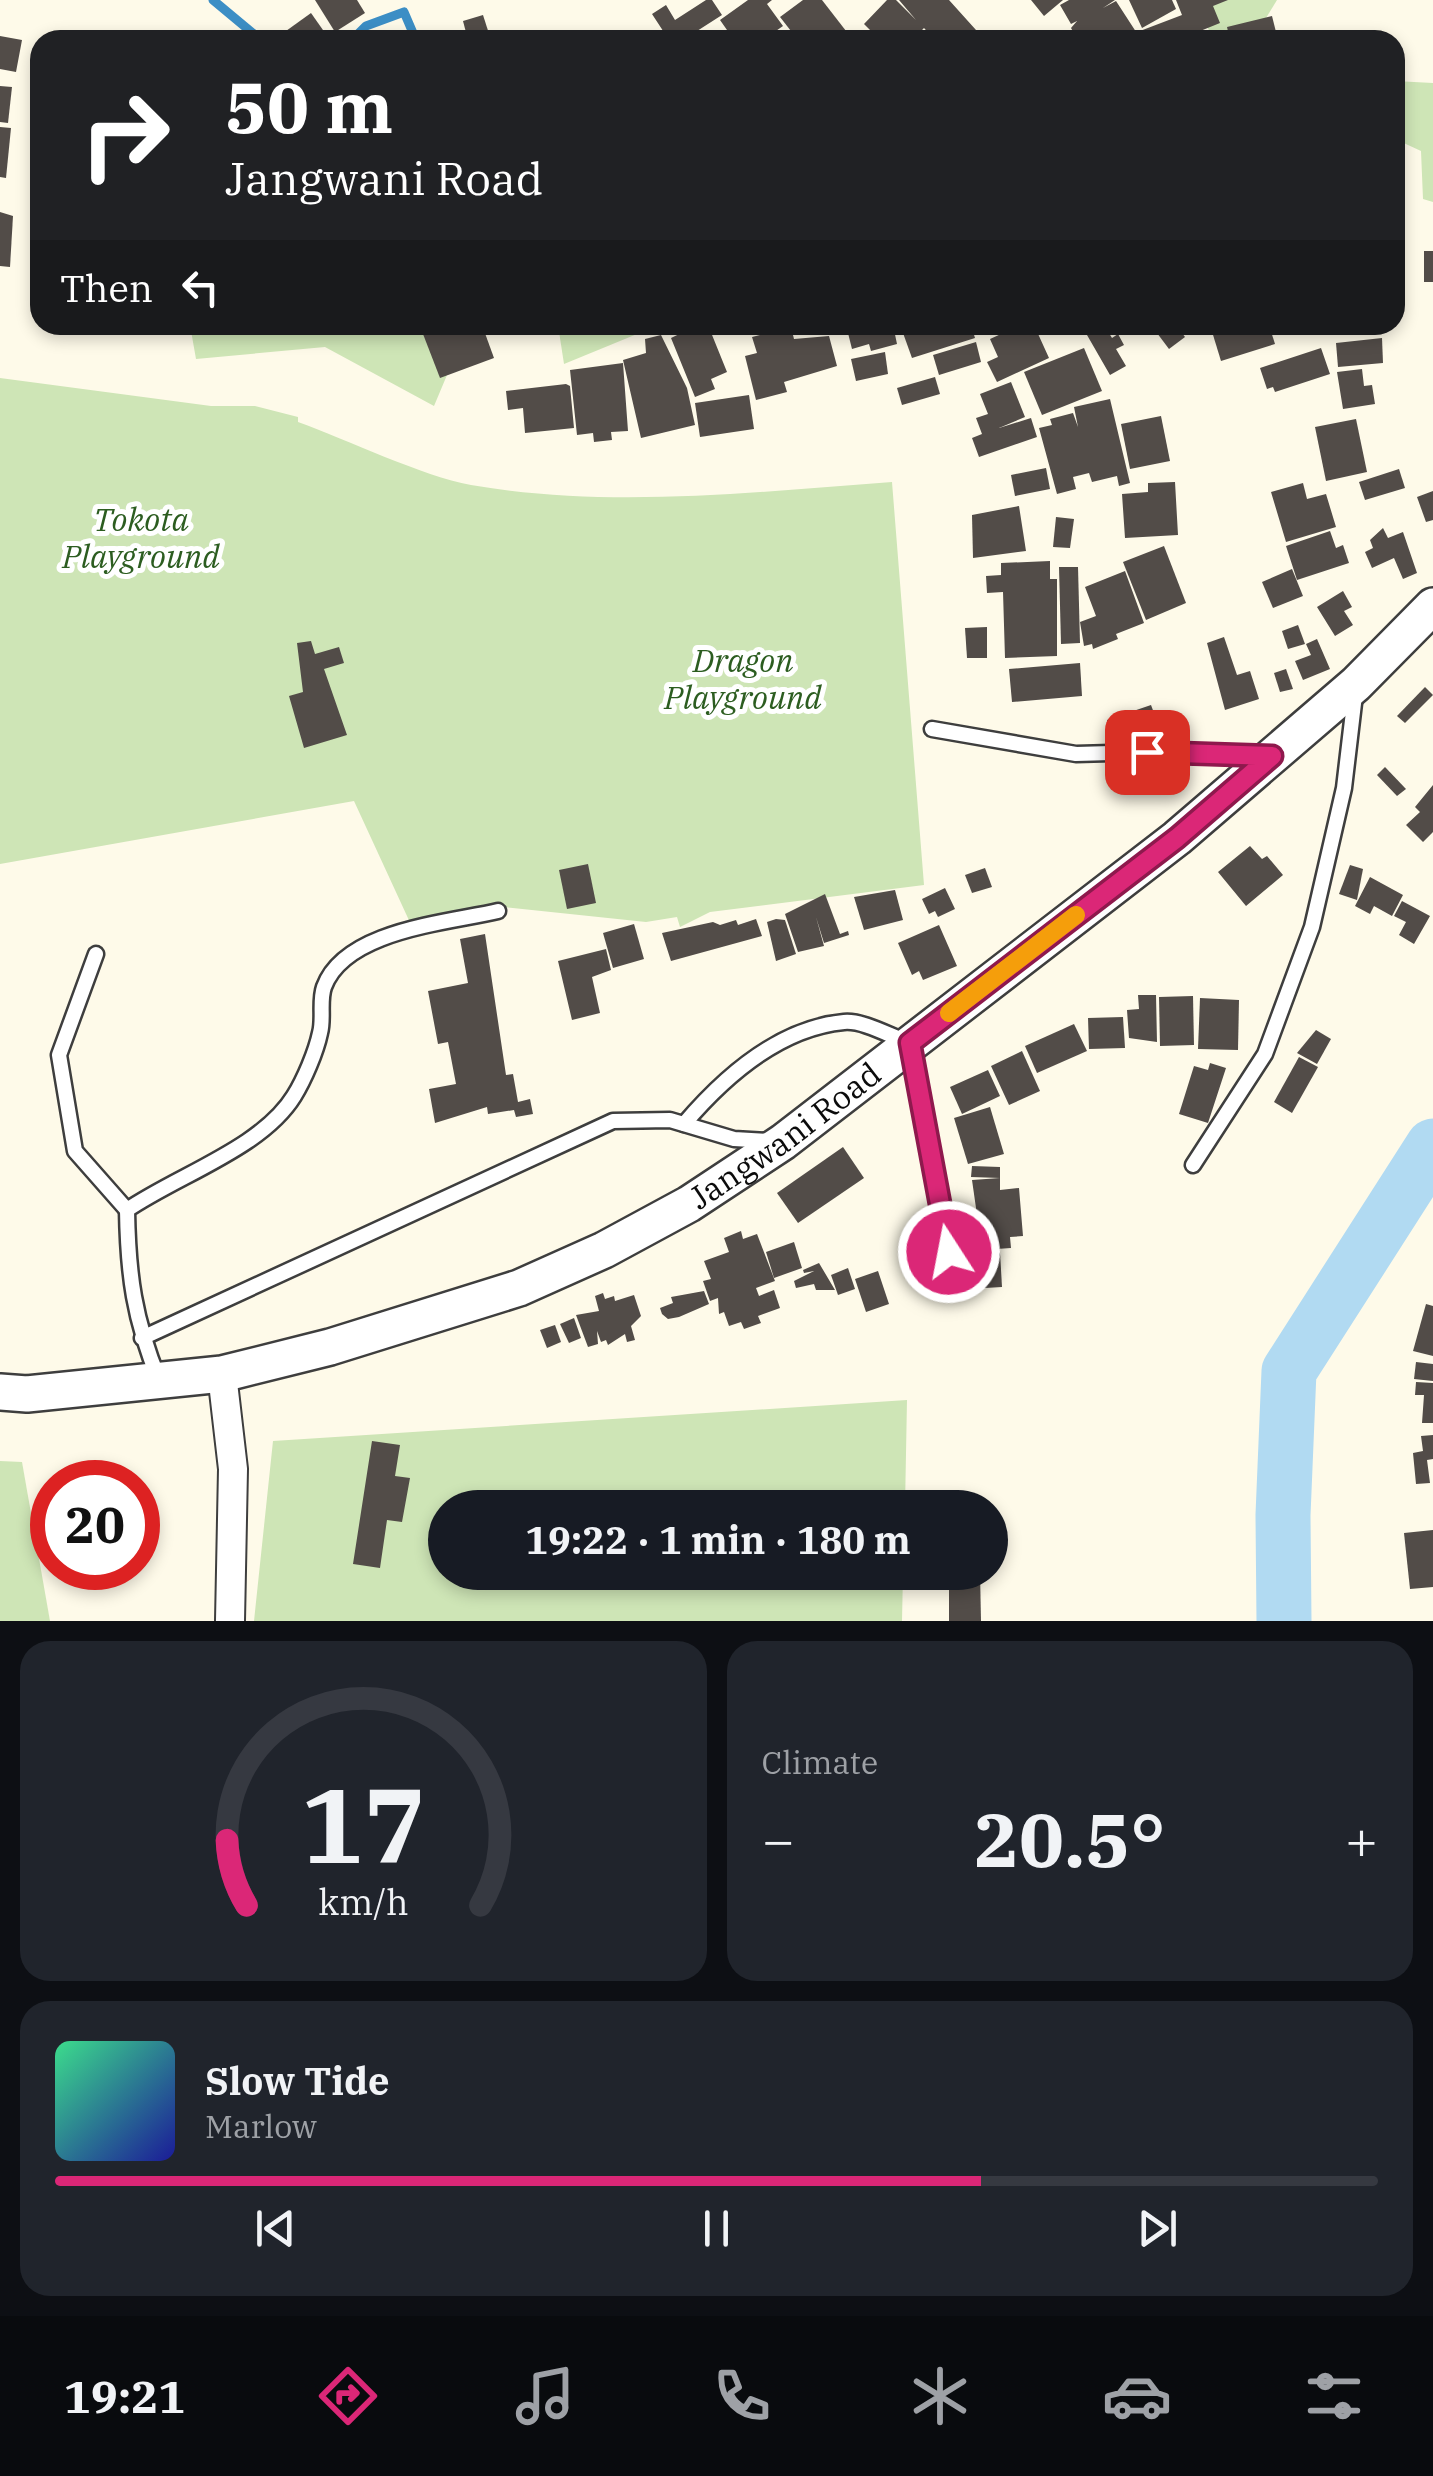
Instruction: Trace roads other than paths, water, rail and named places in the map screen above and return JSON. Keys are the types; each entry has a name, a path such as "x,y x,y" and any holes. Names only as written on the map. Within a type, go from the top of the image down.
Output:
{"street":[{"name":"Jangwani Road","path":"0,1392 27,1394 222,1374 330,1347 518,1288 604,1250 688,1204 783,1142 1177,838 1356,684 1433,606"},
{"path":"222,1374 234,1470 230,1621"}],"lane":[{"path":"1194,1164 1265,1054 1312,927 1344,788 1356,684"},
{"path":"932,730 1076,754 1182,751 1272,756"},
{"path":"127,1210 213,1158 255,1140 294,1096 320,1033 324,988 338,966 377,937 498,911"},
{"path":"96,954 58,1055 75,1151 127,1210 128,1283 142,1338 159,1380"},
{"path":"684,1124 722,1080 789,1038 847,1021 910,1043 949,1252"},
{"path":"142,1338 613,1120 670,1120 734,1139 783,1142"}],"waterway":[{"path":"213,0 249,30"},
{"path":"362,30 404,12 412,30"},
{"path":"1284,1621 1283,1515 1289,1371 1433,1146"}],"park label":[{"name":"Tokota Playground","path":"141,538"},
{"name":"Dragon Playground","path":"743,680"}]}
